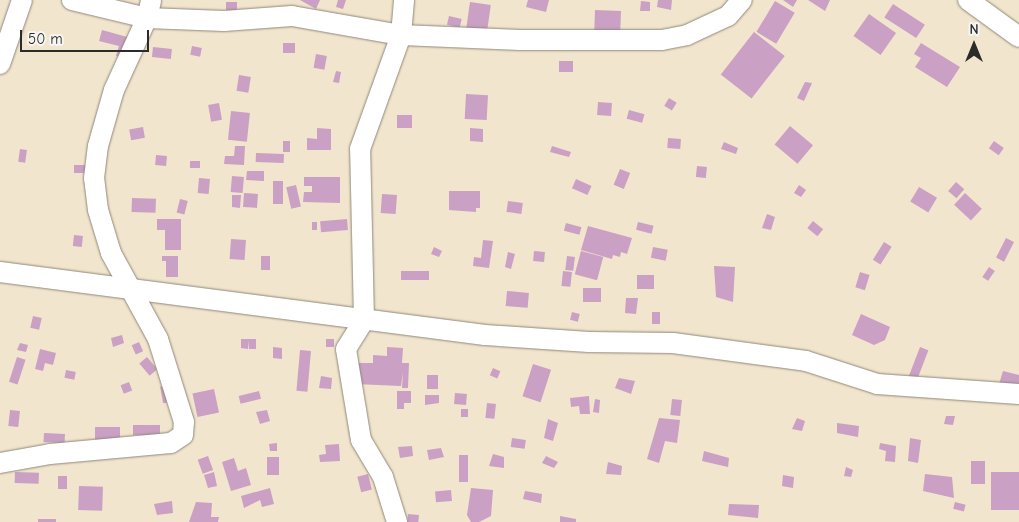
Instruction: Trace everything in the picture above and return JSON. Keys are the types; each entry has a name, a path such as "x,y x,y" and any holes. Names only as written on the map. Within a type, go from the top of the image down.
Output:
{"street":[{"path":"0,64 22,0"},
{"path":"72,0 224,20 292,16 402,35 520,40 662,40 687,35 728,16 742,0"},
{"path":"397,522 383,477 361,440 346,349 364,320 360,149 402,35 404,0"},
{"path":"968,0 1019,37"},
{"path":"0,463 50,454 171,443 182,435 184,422 158,339 111,253 98,210 94,178 98,146 114,90 149,9"},
{"path":"0,272 130,287 485,336 589,342 673,343 806,361 877,384 1019,394"}],"building":[{"path":"300,0 320,0 316,9"},
{"path":"338,0 346,0 343,9 336,7"},
{"path":"528,0 549,0 546,12 526,7"},
{"path":"658,0 672,0 671,10 657,7"},
{"path":"783,0 797,0 793,7"},
{"path":"808,0 830,0 825,11"},
{"path":"641,1 650,2 650,11 640,11"},
{"path":"775,1 795,13 776,44 756,32"},
{"path":"226,2 237,2 237,11 226,11"},
{"path":"470,2 491,5 487,32 466,29"},
{"path":"893,4 925,25 916,38 884,17"},
{"path":"595,10 621,11 620,36 594,35"},
{"path":"869,14 896,33 881,55 854,36"},
{"path":"449,16 462,19 460,28 447,25"},
{"path":"102,30 131,38 126,59 116,56 119,46 99,41"},
{"path":"754,32 785,56 751,99 721,75"},
{"path":"283,43 295,43 295,53 283,53"},
{"path":"921,43 960,67 947,87 915,67 921,58 914,54"},
{"path":"192,46 202,48 200,57 190,55"},
{"path":"153,47 172,49 171,59 152,57"},
{"path":"316,54 327,56 324,70 314,68"},
{"path":"559,61 573,61 573,72 559,72"},
{"path":"336,71 341,72 339,83 333,82"},
{"path":"239,75 251,77 248,93 236,91"},
{"path":"805,82 812,83 804,101 797,98"},
{"path":"466,94 488,95 487,120 465,119"},
{"path":"669,98 677,103 672,110 664,106"},
{"path":"598,102 612,103 611,116 597,115"},
{"path":"219,103 222,120 211,122 208,105"},
{"path":"629,110 644,114 642,123 627,119"},
{"path":"231,111 250,113 247,142 228,140"},
{"path":"397,115 412,115 412,128 397,128"},
{"path":"790,126 813,145 798,164 775,144"},
{"path":"143,127 145,138 131,140 129,129"},
{"path":"317,128 331,129 331,150 307,150 307,138 317,139"},
{"path":"470,128 483,129 483,142 470,141"},
{"path":"668,138 681,139 680,149 667,148"},
{"path":"283,141 290,141 290,152 283,152"},
{"path":"994,141 1004,148 999,155 989,148"},
{"path":"724,142 738,148 736,154 721,149"},
{"path":"235,146 245,146 244,165 224,164 225,156 234,156"},
{"path":"552,146 571,152 569,157 550,152"},
{"path":"20,149 27,150 25,163 18,162"},
{"path":"256,153 284,154 284,163 256,162"},
{"path":"156,155 167,156 166,166 155,165"},
{"path":"190,161 200,161 200,168 190,168"},
{"path":"74,165 87,165 87,173 74,173"},
{"path":"697,166 707,167 706,178 696,177"},
{"path":"620,169 630,173 624,189 614,185"},
{"path":"247,171 264,171 264,181 246,180"},
{"path":"232,176 244,177 243,193 231,192"},
{"path":"304,177 340,177 340,203 303,202 304,192 312,192 312,186 304,186"},
{"path":"199,178 210,179 209,194 198,193"},
{"path":"576,179 592,186 587,195 572,188"},
{"path":"273,181 283,181 283,204 273,204"},
{"path":"956,182 964,189 956,198 948,191"},
{"path":"296,185 301,206 291,209 286,187"},
{"path":"799,185 806,190 801,197 794,193"},
{"path":"919,187 937,198 928,212 910,202"},
{"path":"449,191 480,191 480,208 476,208 476,212 449,210"},
{"path":"244,193 258,194 257,208 243,207"},
{"path":"965,193 982,209 971,220 954,205"},
{"path":"382,194 397,195 396,214 381,213"},
{"path":"232,195 241,195 240,208 232,207"},
{"path":"132,198 156,199 155,213 132,212"},
{"path":"180,199 188,201 184,215 177,213"},
{"path":"508,201 523,203 521,214 506,212"},
{"path":"767,214 775,217 771,230 762,228"},
{"path":"157,219 181,219 181,250 165,250 165,230 157,230"},
{"path":"347,219 348,230 321,232 320,221"},
{"path":"813,221 823,229 817,236 807,228"},
{"path":"312,222 317,222 317,230 312,230"},
{"path":"638,222 654,226 652,234 636,230"},
{"path":"566,223 581,227 579,235 564,231"},
{"path":"588,226 632,238 627,254 621,252 620,257 613,255 612,259 581,250"},
{"path":"74,235 83,236 82,247 73,246"},
{"path":"1006,238 1014,242 1004,262 996,258"},
{"path":"231,239 246,240 245,260 230,259"},
{"path":"483,240 493,241 489,268 473,266 474,257 481,258"},
{"path":"884,242 892,247 881,265 873,260"},
{"path":"434,247 442,251 439,257 431,254"},
{"path":"653,247 668,250 666,261 651,258"},
{"path":"534,251 545,252 544,262 533,261"},
{"path":"581,251 603,257 597,280 575,274"},
{"path":"508,252 515,254 511,269 505,267"},
{"path":"162,256 178,256 178,277 166,277 166,261 162,261"},
{"path":"261,256 270,256 270,270 261,270"},
{"path":"567,256 575,257 573,271 565,270"},
{"path":"714,266 735,267 733,302 716,297"},
{"path":"989,267 995,271 988,281 982,277"},
{"path":"401,271 429,271 429,280 401,280"},
{"path":"563,271 572,272 570,287 561,286"},
{"path":"860,272 870,275 865,290 855,287"},
{"path":"637,275 654,275 654,289 637,289"},
{"path":"583,288 601,288 601,302 583,302"},
{"path":"507,291 529,293 528,308 506,306"},
{"path":"626,298 638,298 636,314 625,313"},
{"path":"572,312 580,314 578,322 570,320"},
{"path":"652,312 660,312 660,324 652,324"},
{"path":"861,314 890,327 885,340 874,345 852,335"},
{"path":"33,316 42,318 39,330 30,328"},
{"path":"122,335 124,343 113,347 111,338"},
{"path":"241,339 256,339 256,349 249,349 249,341 248,349 241,348"},
{"path":"326,339 334,339 334,347 326,347"},
{"path":"139,342 143,351 136,354 132,345"},
{"path":"20,343 28,345 26,352 17,350"},
{"path":"273,347 282,348 282,359 273,358"},
{"path":"387,347 403,348 402,363 409,363 408,388 402,388 403,372 401,386 354,384 355,363 373,363 373,355 387,356"},
{"path":"920,347 928,350 917,379 909,376"},
{"path":"40,349 56,353 53,365 45,363 43,371 35,369"},
{"path":"300,350 311,351 307,392 296,391"},
{"path":"17,357 26,360 18,385 9,382"},
{"path":"147,357 157,369 150,376 139,363"},
{"path":"533,364 551,370 541,402 522,396"},
{"path":"493,368 500,371 497,378 490,375"},
{"path":"66,370 76,372 74,380 64,378"},
{"path":"1003,371 1019,375 1019,389 999,384"},
{"path":"427,375 438,375 438,389 427,389"},
{"path":"321,376 332,378 331,389 319,388"},
{"path":"619,378 635,381 631,394 615,388"},
{"path":"129,382 132,390 124,394 121,385"},
{"path":"169,385 172,402 163,403 160,387"},
{"path":"214,389 219,412 197,417 192,394"},
{"path":"259,391 261,399 241,404 239,396"},
{"path":"397,391 411,391 411,403 404,403 404,409 397,409"},
{"path":"455,393 467,394 466,405 454,404"},
{"path":"425,395 439,395 439,403 425,405"},
{"path":"589,396 590,414 580,414 579,406 571,407 570,398"},
{"path":"595,399 600,400 599,413 593,412"},
{"path":"672,399 682,400 680,416 670,415"},
{"path":"487,403 496,404 494,419 485,418"},
{"path":"461,409 468,409 468,417 461,417"},
{"path":"10,410 20,411 18,427 8,426"},
{"path":"267,410 270,421 260,424 256,412"},
{"path":"946,416 955,416 953,425 944,424"},
{"path":"659,418 680,420 677,443 665,441 659,463 647,459"},
{"path":"797,418 805,421 802,431 792,429"},
{"path":"548,419 558,423 553,441 544,438"},
{"path":"837,423 859,426 858,437 837,433"},
{"path":"133,425 160,425 160,435 133,435"},
{"path":"95,427 120,427 120,446 95,446"},
{"path":"44,433 65,434 65,443 44,442"},
{"path":"512,438 526,440 525,449 511,447"},
{"path":"910,438 921,440 918,463 908,461"},
{"path":"277,443 277,451 270,451 269,444"},
{"path":"880,443 896,446 895,462 885,461 886,451 879,449"},
{"path":"339,444 340,461 320,462 319,455 326,454 325,445"},
{"path":"412,446 413,456 400,458 398,447"},
{"path":"441,448 444,457 429,460 427,450"},
{"path":"704,451 729,458 728,467 702,461"},
{"path":"493,454 504,457 504,468 489,466"},
{"path":"459,455 468,455 468,482 459,482"},
{"path":"208,456 213,470 203,474 198,460"},
{"path":"546,456 558,462 554,468 542,463"},
{"path":"267,457 279,457 279,475 267,475"},
{"path":"234,458 238,471 246,468 251,485 231,491 222,462"},
{"path":"971,461 985,461 985,484 971,484"},
{"path":"608,462 622,466 621,475 606,474"},
{"path":"846,467 853,470 851,477 844,476"},
{"path":"15,472 39,473 39,484 15,483"},
{"path":"214,472 217,486 208,488 204,475"},
{"path":"991,472 1019,472 1019,510 991,510"},
{"path":"368,474 372,490 361,492 357,477"},
{"path":"925,474 952,477 954,498 923,491"},
{"path":"783,475 794,477 793,488 782,486"},
{"path":"58,476 67,476 67,489 58,489"},
{"path":"79,486 103,487 102,511 78,510"},
{"path":"270,488 274,504 262,507 260,500 244,508 241,496"},
{"path":"471,488 493,490 491,516 479,522 471,522 467,515"},
{"path":"451,490 452,501 436,502 435,491"},
{"path":"525,491 542,494 541,503 523,499"},
{"path":"172,501 173,513 157,515 154,504"},
{"path":"196,502 212,503 211,517 219,517 218,522 189,522"},
{"path":"955,502 966,505 964,512 953,509"},
{"path":"729,504 759,505 758,518 728,515"},
{"path":"408,514 419,515 418,522 407,522"},
{"path":"560,516 576,519 576,522 560,522"},
{"path":"38,519 56,519 56,522 38,522"}]}
